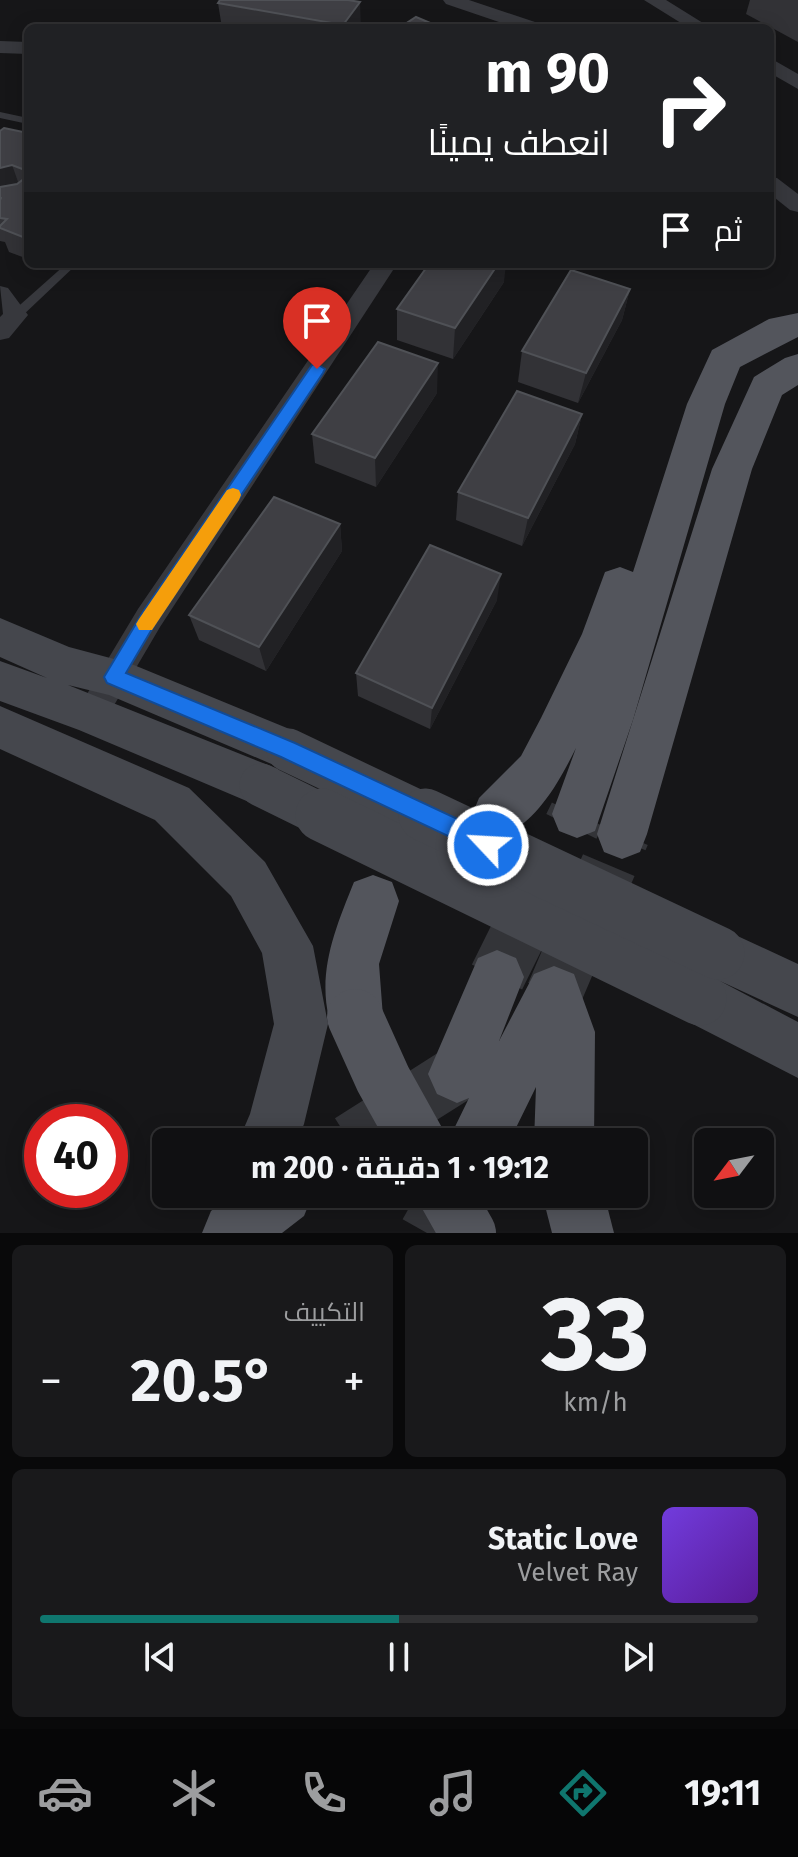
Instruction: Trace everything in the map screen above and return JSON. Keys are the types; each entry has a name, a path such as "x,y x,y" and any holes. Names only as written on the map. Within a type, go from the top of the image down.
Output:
{"main road":[{"path":"577,814 706,404 725,359 782,328 798,325"},
{"path":"622,834 732,469 767,387 798,367"},
{"path":"497,815 538,772 558,734 604,634 655,479 706,404"},
{"path":"373,901 352,964 355,1017 383,1079 410,1128"},
{"path":"457,1074 497,977"},
{"path":"485,1128 554,994 567,1032 564,1128"},
{"path":"233,1233 264,1208"},
{"path":"252,1233 275,1208"},
{"path":"454,1208 468,1233"},
{"path":"577,1208 583,1233"}],"street":[{"path":"452,0 523,24"},
{"path":"653,0 695,24"},
{"path":"0,47 24,48"},
{"path":"774,67 798,83"},
{"path":"774,186 798,205"},
{"path":"103,696 149,618 383,268"},
{"path":"0,294 8,324"},
{"path":"0,637 64,665 103,696"},
{"path":"0,681 103,696 274,767 709,976 798,1051"},
{"path":"0,727 172,804 248,879 287,946 301,1024 274,1128"},
{"path":"709,976 798,991"},
{"path":"207,1233 224,1208"}],"lane":[{"path":"0,115 24,120"},
{"path":"8,324 68,268"}],"building":[{"path":"220,0 360,2 344,24 218,3"},
{"path":"416,17 433,24 405,24"},
{"path":"4,128 24,132 24,170 12,165 0,168 0,131"},
{"path":"24,179 24,237 0,228 7,219 0,218 0,187 17,184"},
{"path":"426,268 495,268 455,328 397,309"},
{"path":"571,270 630,289 586,373 522,351"},
{"path":"378,342 438,363 375,458 312,434"},
{"path":"517,391 582,414 528,518 458,492"},
{"path":"274,497 340,524 259,647 189,615"},
{"path":"430,545 501,574 432,708 356,673"}],"tunnel":[{"path":"497,977 577,815"},
{"path":"554,994 622,834"},
{"path":"372,1128 457,1074"},
{"path":"427,1233 441,1208"}],"slow traffic":[{"path":"145,624 233,495"}],"route":[{"path":"317,369 149,618 114,677 288,750 488,845"}]}
